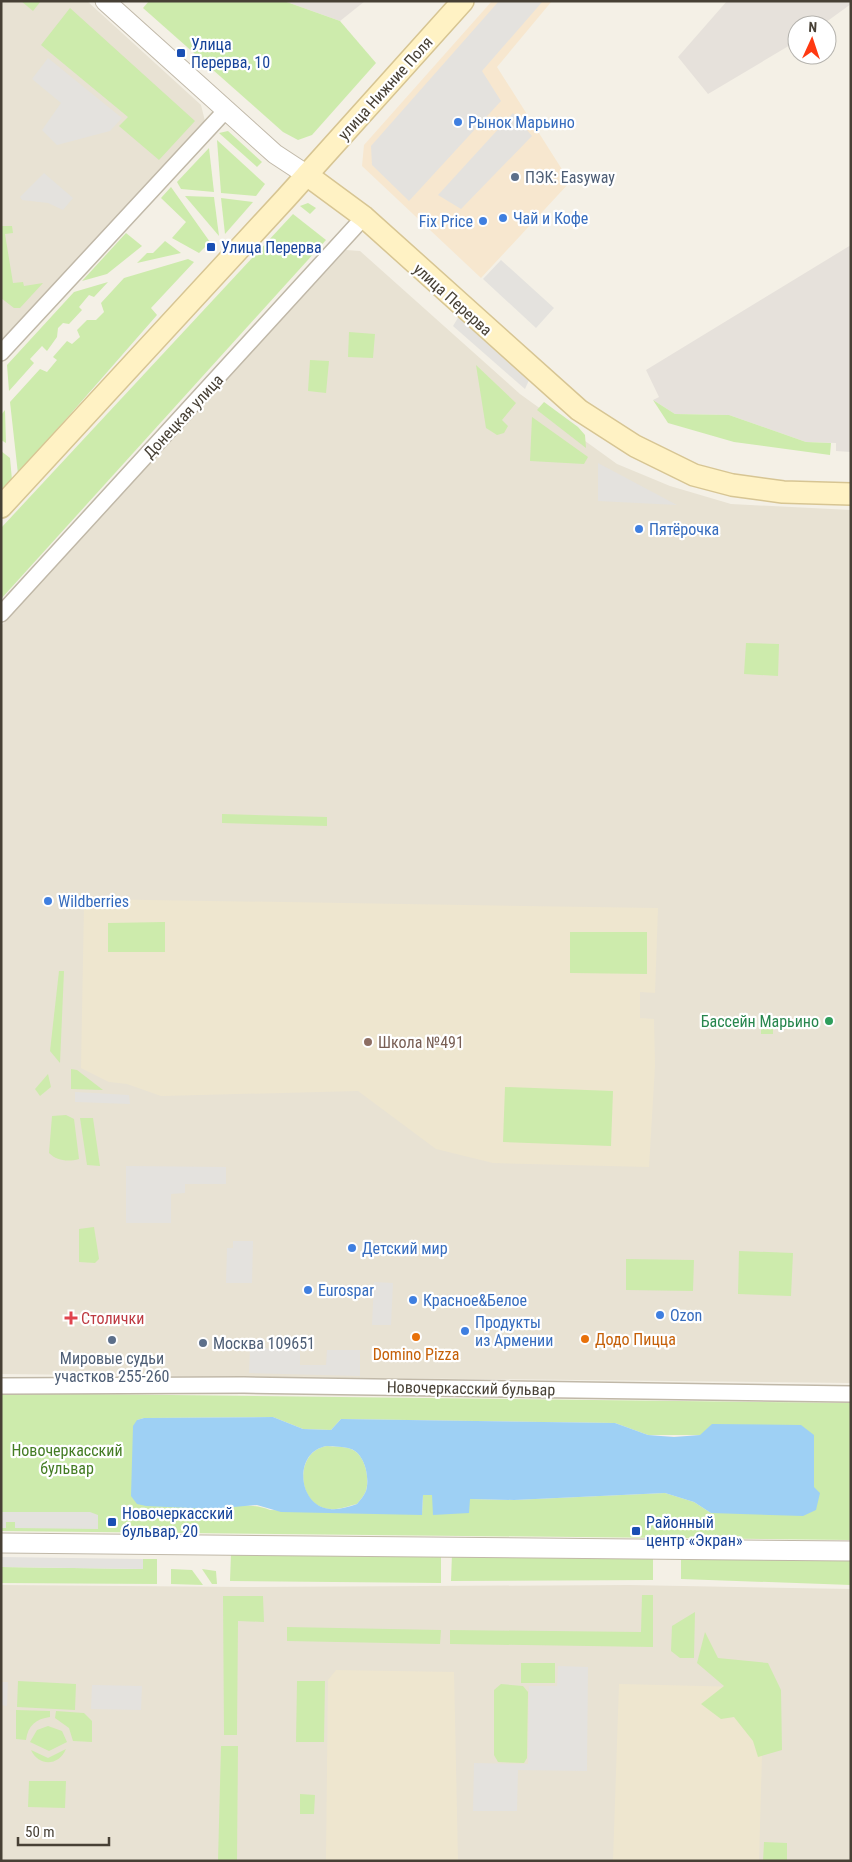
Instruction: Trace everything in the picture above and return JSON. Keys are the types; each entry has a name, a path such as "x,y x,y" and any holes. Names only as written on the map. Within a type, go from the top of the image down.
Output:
{"main road":[{"name":"улица Нижние Поля","path":"307,175 463,1"},
{"name":"улица Перерва","path":"307,175 364,217 548,384 585,414 635,446 694,475 732,485 783,492 851,494"},
{"path":"1,507 307,175"}],"street":[{"name":"улица Перерва","path":"105,1 275,154 307,175"},
{"path":"1,353 226,110"},
{"name":"Донецкая улица","path":"1,614 364,217"},
{"name":"Новочеркасский бульвар","path":"1,1386 235,1385 851,1394"},
{"path":"1,1543 851,1551"}],"shaded area":[{"path":"1,1 87,1 201,105 205,121 1,344"},
{"path":"284,1 365,1 340,21"},
{"name":"Рынок Марьино","path":"492,1 552,1 497,67 570,182 481,278 362,166 364,145"},
{"path":"499,1 543,1 482,71 501,101 409,201 372,165 371,146"},
{"path":"727,1 851,1 851,4 836,15 787,15 787,47 708,94 678,57"},
{"path":"48,58 122,118 110,131 57,145 42,130 61,103 32,79"},
{"path":"513,113 532,136 461,209 438,195"},
{"path":"44,173 73,198 63,210 48,203 22,200 20,197"},
{"path":"851,245 851,452 836,451 836,443 806,442 729,415 675,414 653,400 659,397 646,370"},
{"path":"346,250 360,251 520,394 617,464 670,486 731,504 851,510 851,1383 1,1374 1,626"},
{"path":"501,260 554,308 536,328 483,279"},
{"path":"459,316 529,380 525,389 453,326"},
{"path":"598,463 677,505 598,501"},
{"name":"Школа №491","path":"88,899 658,908 655,993 640,992 640,1018 654,1019 655,1066 649,1167 493,1163 436,1149 358,1091 161,1096 127,1084 109,1082 81,1068 84,905"},
{"path":"75,1092 129,1095 130,1104 75,1102"},
{"path":"126,1166 226,1167 226,1184 185,1184 185,1193 171,1194 171,1223 126,1223"},
{"path":"233,1241 253,1241 252,1283 226,1283 227,1248 233,1248"},
{"path":"374,1282 393,1283 391,1325 372,1325"},
{"path":"250,1348 300,1349 300,1365 326,1365 327,1350 360,1350 360,1376 249,1373"},
{"path":"1,1512 90,1512 98,1515 98,1529 15,1528 15,1522 6,1522 6,1528 1,1528"},
{"path":"1,1557 143,1559 143,1569 1,1567"},
{"path":"1,1585 245,1587 629,1585 851,1589 851,1861 1,1861"},
{"path":"558,1666 588,1667 587,1771 518,1770 517,1811 473,1811 474,1763 528,1764 529,1686 557,1686"},
{"path":"336,1670 454,1672 458,1861 326,1861 328,1680"},
{"path":"1,1682 8,1682 7,1706 1,1705"},
{"path":"619,1684 744,1687 763,1718 759,1861 613,1861"},
{"path":"92,1685 142,1686 141,1710 91,1709"}],"green space":[{"path":"21,1 41,1 33,11"},
{"path":"149,1 284,1 340,21 376,63 312,135 298,140 283,132 143,8"},
{"path":"70,8 195,121 159,160 119,126 128,117 41,45"},
{"path":"228,131 262,162 257,167 219,133"},
{"path":"217,140 265,184 256,196 221,193"},
{"path":"209,148 214,192 181,189 177,182"},
{"path":"171,187 210,242 199,253 172,238 186,222 161,198"},
{"path":"185,196 214,197 219,236"},
{"path":"221,198 253,202 225,234"},
{"path":"308,203 316,208 310,214 300,206"},
{"path":"293,214 326,240 1,599 1,528"},
{"path":"1,226 12,226 13,233 5,234 13,283 23,282 24,286 43,283 20,308 14,308 1,298"},
{"path":"126,233 142,246 107,274 82,281"},
{"path":"165,241 181,253 137,263 147,253 153,253"},
{"path":"188,259 194,262 151,308 157,315 18,474 10,402 40,369 47,372 57,360 53,357 67,341 72,344 80,337 77,330 87,320 96,320 104,312 101,303 124,278"},
{"path":"108,282 94,297 89,295 79,307 82,310 69,324 63,323 58,328 57,337 47,351 42,346 30,359 34,363 9,391 7,365 74,292"},
{"path":"349,332 375,334 373,358 348,357"},
{"path":"310,360 329,361 326,393 308,391"},
{"path":"476,365 516,403 502,420 508,426 504,433 497,435 486,428"},
{"path":"653,400 675,414 729,415 806,442 831,443 830,455 734,442 668,423"},
{"path":"544,402 578,427 585,435 586,448 537,410"},
{"path":"5,410 6,443 1,440 1,415"},
{"path":"532,417 588,457 584,464 530,461"},
{"path":"1,451 10,458 12,480 1,492"},
{"path":"746,643 779,644 778,676 744,674"},
{"path":"222,814 327,817 327,826 222,823"},
{"path":"165,922 165,952 108,952 108,923"},
{"path":"570,932 647,932 647,974 570,973"},
{"path":"59,971 64,971 60,1063 50,1051"},
{"path":"761,1018 773,1018 773,1034 761,1034"},
{"path":"71,1069 77,1070 103,1090 71,1089"},
{"path":"48,1074 51,1087 40,1096 35,1089"},
{"path":"505,1087 613,1091 611,1146 503,1142"},
{"path":"66,1115 74,1119 79,1159 63,1160 49,1153 52,1116"},
{"path":"80,1118 93,1118 100,1166 87,1165"},
{"path":"94,1227 99,1259 95,1263 79,1262 79,1229"},
{"path":"739,1251 793,1253 791,1296 738,1294"},
{"path":"626,1259 694,1260 693,1291 626,1290"},
{"name":"Новочеркасский бульвар","path":"1,1393 851,1403 851,1540 1,1531","holes":["273,1417 303,1429 331,1430 341,1419 615,1423 648,1435 700,1435 814,1470 814,1487 711,1513 694,1502 665,1493 514,1500 469,1499 433,1515 433,1495 423,1495 422,1514 270,1510 242,1505 203,1508 194,1507 137,1420 144,1418"]},
{"path":"327,1446 351,1449 363,1461 367,1473 367,1486 365,1493 357,1504 333,1509 319,1506 311,1499 306,1490 303,1479 304,1468 308,1458 316,1450"},
{"path":"231,1553 441,1555 441,1583 230,1581"},
{"path":"452,1554 653,1557 653,1580 451,1581"},
{"path":"681,1557 851,1559 851,1585 681,1579"},
{"path":"143,1559 157,1559 157,1584 1,1583 1,1567 143,1569"},
{"path":"171,1569 192,1570 203,1585 171,1584"},
{"path":"202,1569 216,1571 217,1584 212,1584"},
{"path":"642,1595 653,1595 653,1647 450,1644 450,1630 641,1632"},
{"path":"223,1596 263,1596 264,1622 238,1621 237,1735 224,1735"},
{"path":"695,1612 694,1658 680,1658 671,1651 672,1626"},
{"path":"287,1627 441,1630 440,1644 287,1641"},
{"path":"705,1632 718,1658 768,1663 781,1690 782,1750 758,1757 753,1741 734,1717 721,1719 701,1704 724,1686 697,1663"},
{"path":"521,1663 555,1663 555,1683 521,1683"},
{"path":"18,1681 76,1684 75,1710 17,1707"},
{"path":"297,1681 325,1681 324,1742 296,1742"},
{"path":"501,1684 523,1686 528,1692 527,1758 524,1763 498,1762 494,1755 494,1690"},
{"path":"16,1710 50,1711 50,1717 37,1721 29,1730 26,1740 16,1739"},
{"path":"56,1711 84,1713 92,1721 92,1742 73,1741 69,1728 55,1718"},
{"path":"48,1726 62,1731 67,1742 49,1751 30,1742 37,1730"},
{"path":"221,1746 238,1746 237,1861 218,1861"},
{"path":"66,1749 59,1759 49,1762 39,1759 31,1750 48,1758"},
{"path":"29,1781 66,1781 65,1808 28,1807"},
{"path":"300,1794 315,1795 314,1814 300,1814"},
{"path":"764,1842 787,1843 787,1861 763,1861"}],"water":[{"path":"273,1417 303,1429 331,1430 341,1419 615,1423 648,1435 674,1437 700,1435 712,1424 801,1425 814,1435 814,1487 820,1493 816,1510 803,1516 711,1513 694,1502 665,1493 514,1500 470,1499 469,1513 433,1515 432,1495 423,1495 422,1515 281,1512 257,1505 211,1509 146,1506 137,1504 131,1496 133,1426 137,1420 144,1418","holes":["327,1446 351,1449 363,1461 367,1473 367,1486 365,1493 357,1504 340,1509 330,1509 319,1506 311,1499 303,1478 304,1467 308,1458 316,1450"]}],"place":[{"name":"Улица Перерва, 10","path":"181,53"},
{"name":"Рынок Марьино","path":"458,122"},
{"name":"ПЭК: Easyway","path":"515,177"},
{"name":"Чай и Кофе","path":"503,218"},
{"name":"Fix Price","path":"483,221"},
{"name":"Улица Перерва","path":"211,247"},
{"name":"Пятёрочка","path":"639,529"},
{"name":"Wildberries","path":"48,901"},
{"name":"Бассейн Марьино","path":"829,1021"},
{"name":"Школа №491","path":"368,1042"},
{"name":"Детский мир","path":"352,1248"},
{"name":"Eurospar","path":"308,1290"},
{"name":"Красное&Белое","path":"413,1300"},
{"name":"Ozon","path":"660,1315"},
{"name":"Столички","path":"71,1318"},
{"name":"Продукты из Армении","path":"465,1331"},
{"name":"Domino Pizza","path":"416,1337"},
{"name":"Додо Пицца","path":"585,1339"},
{"name":"Мировые судьи участков 255-260","path":"112,1340"},
{"name":"Москва 109651","path":"203,1343"},
{"name":"Новочеркасский бульвар, 20","path":"112,1522"},
{"name":"Районный центр «Экран»","path":"636,1531"}]}
